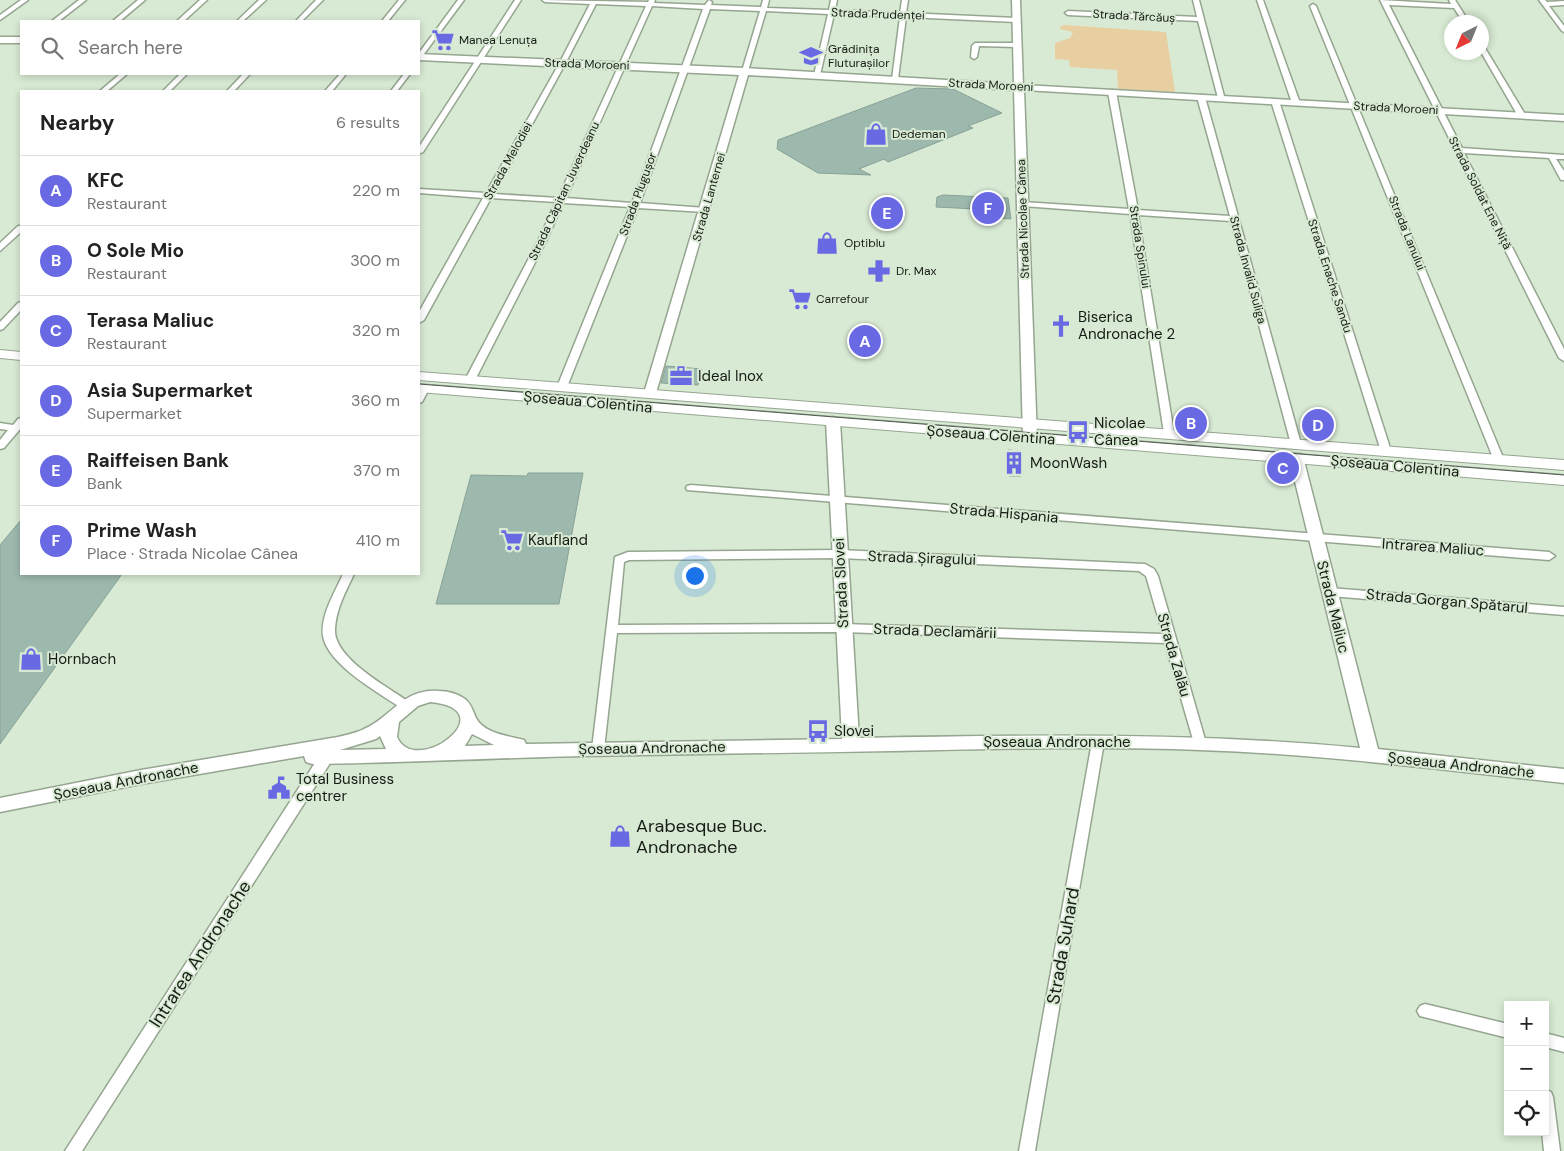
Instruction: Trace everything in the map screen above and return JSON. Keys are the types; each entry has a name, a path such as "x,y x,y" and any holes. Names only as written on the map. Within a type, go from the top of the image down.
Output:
{"main road":[{"path":"0,345 20,347"},
{"path":"0,354 20,356"},
{"name":"Șoseaua Colentina","path":"420,388 470,380 1170,433 1296,450 1564,480"},
{"name":"Șoseaua Colentina","path":"420,388 1030,438 1296,450 1386,451 1564,465"}],"street":[{"path":"0,18 25,0"},
{"path":"56,20 83,0"},
{"path":"117,20 142,0"},
{"path":"181,20 204,0"},
{"path":"241,20 263,0"},
{"path":"300,20 320,0"},
{"path":"386,20 402,0"},
{"path":"420,56 461,0"},
{"path":"420,150 518,0"},
{"name":"Strada Prudenței","path":"546,0 708,3 763,9 1016,20"},
{"name":"Strada Lanternei","path":"650,393 766,0"},
{"path":"816,75 834,0"},
{"path":"895,80 905,0"},
{"name":"Strada Nicolae Cânea","path":"1016,0 1017,87 1030,438"},
{"path":"1196,0 1222,98"},
{"path":"1260,0 1296,102"},
{"name":"Strada Melodiei","path":"420,318 562,64 594,1"},
{"path":"1383,1 1454,3 1462,15"},
{"name":"Strada Soldat Ene Niță","path":"1383,1 1564,358"},
{"name":"Strada Căpitan Juverdeanu","path":"470,380 561,200 651,2"},
{"path":"1543,2 1564,3"},
{"path":"1543,2 1564,30"},
{"name":"Strada Plugușor","path":"562,387 636,205 708,3"},
{"name":"Strada Lanului","path":"1313,6 1499,460"},
{"name":"Strada Tărcăuș","path":"1068,13 1201,19"},
{"path":"0,40 20,40"},
{"path":"974,57 977,44 1016,45"},
{"name":"Strada Moroeni","path":"420,57 816,75 1564,118"},
{"path":"1489,60 1522,116"},
{"path":"104,90 123,75"},
{"path":"167,90 183,75"},
{"path":"231,90 246,75"},
{"path":"329,90 341,75"},
{"path":"395,90 406,75"},
{"name":"Strada Spinului","path":"1112,92 1134,212 1170,433"},
{"name":"Strada Invalid Suliga","path":"1201,97 1296,450"},
{"name":"Strada Enache Sandu","path":"1275,102 1386,451"},
{"path":"1458,150 1564,157"},
{"path":"1551,156 1564,178"},
{"path":"420,191 705,210"},
{"path":"1022,204 1234,219"},
{"path":"0,248 20,229"},
{"path":"0,327 20,306"},
{"name":"Strada Slovei","path":"833,421 851,746"},
{"path":"0,426 19,424"},
{"path":"0,446 19,424"},
{"name":"Strada Maliuc","path":"1296,450 1316,538 1371,756"},
{"name":"Strada Hispania","path":"691,488 1316,538"},
{"name":"Intrarea Maliuc","path":"1316,538 1549,556"},
{"name":"Strada Șiragului","path":"598,749 618,563 624,556 839,554 1136,566 1146,569"},
{"name":"Strada Zalău","path":"1146,569 1152,576 1200,743"},
{"path":"348,575 330,625 329,636 332,646 338,655 405,705"},
{"name":"Strada Gorgan Spătarul","path":"1330,592 1564,611"},
{"name":"Strada Declamării","path":"610,629 843,628 1169,639"},
{"path":"429,696 452,699 462,704 467,712 469,721 462,740 442,754 422,758 400,752 393,746 389,738 388,728 392,719 405,705 416,699 429,696"},
{"name":"Șoseaua Andronache","path":"0,805 142,777 353,741 370,734 392,719"},
{"name":"Șoseaua Andronache","path":"469,721 484,735 494,740 549,750"},
{"name":"Șoseaua Andronache","path":"442,754 598,749 1098,742 1200,743 1276,747 1564,776"},
{"name":"Strada Suhard","path":"1027,1151 1098,742"},
{"name":"Șoseaua Andronache","path":"253,759 327,756 411,756"},
{"name":"Intrarea Andronache","path":"73,1151 327,756"},
{"path":"1425,1010 1504,1030"},
{"path":"1549,1041 1564,1045"},
{"path":"1549,1128 1552,1151"}],"shaded area":[{"path":"1064,25 1166,32 1175,92 1118,89 1117,70 1070,67 1069,60 1055,59 1055,43 1070,38 1073,32 1060,29"}],"building":[{"name":"Dedeman","path":"916,88 953,89 1002,113 968,126 973,128 888,162 884,159 859,169 871,175 818,173 777,149 778,140"},
{"path":"943,195 1008,198 1011,219 998,218 996,210 936,207 937,197"},
{"name":"Ideal Inox","path":"666,366 702,369 698,385 661,383"},
{"name":"MoonWash","path":"1008,450 1020,451 1021,476 1009,476"},
{"name":"Kaufland","path":"528,473 583,473 559,604 436,604 471,475 527,476"},
{"name":"Hornbach","path":"20,521 20,575 121,575 0,744 0,545"}],"tram line":[{"path":"420,384 1564,475"}],"place":[{"name":"Manea Lenuța","path":"443,40"},
{"name":"Grădinița Fluturașilor","path":"811,56"},
{"name":"Dedeman","path":"876,134"},
{"name":"Prime Wash","path":"988,208"},
{"name":"Raiffeisen Bank","path":"887,213"},
{"name":"Optiblu","path":"827,243"},
{"name":"Dr. Max","path":"879,271"},
{"name":"Carrefour","path":"800,299"},
{"name":"Biserica Andronache 2","path":"1061,326"},
{"name":"KFC","path":"865,341"},
{"name":"Ideal Inox","path":"681,376"},
{"name":"O Sole Mio","path":"1191,423"},
{"name":"Asia Supermarket","path":"1318,425"},
{"name":"Nicolae Cânea","path":"1078,432"},
{"name":"MoonWash","path":"1014,463"},
{"name":"Terasa Maliuc","path":"1283,468"},
{"name":"Kaufland","path":"512,540"},
{"name":"Hornbach","path":"31,659"},
{"name":"Slovei","path":"818,731"},
{"name":"Total Business centrer","path":"279,788"},
{"name":"Arabesque Buc. Andronache","path":"620,836"}]}
